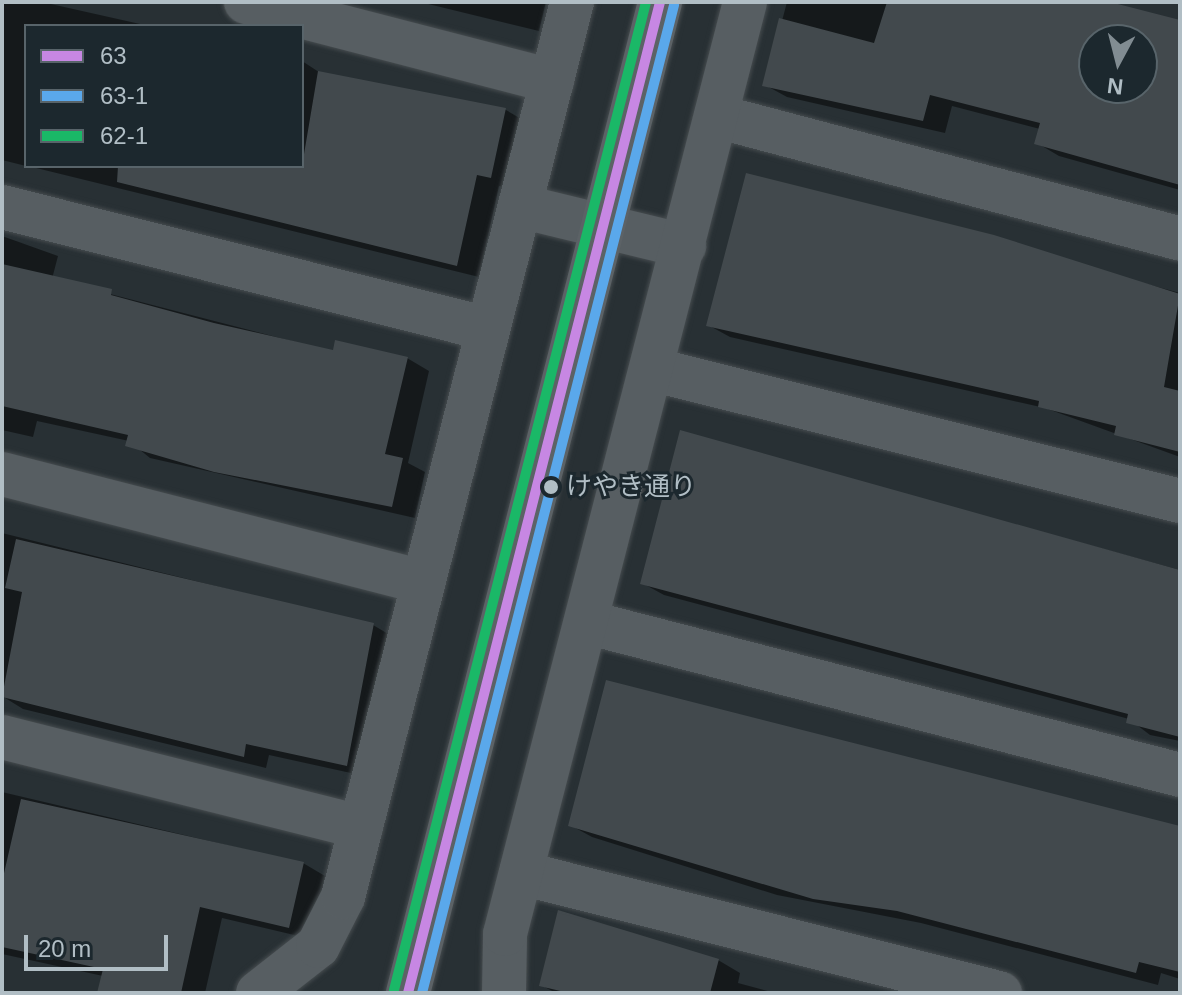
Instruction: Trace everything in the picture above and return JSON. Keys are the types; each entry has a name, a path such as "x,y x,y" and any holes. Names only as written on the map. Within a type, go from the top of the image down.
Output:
{"street":[{"path":"246,2 552,81"},
{"path":"258,993 318,946 343,897 572,2"},
{"path":"408,993 660,2"},
{"path":"504,993 505,934 745,2"},
{"path":"716,116 1180,239"},
{"path":"520,206 684,246"},
{"path":"2,207 488,329"},
{"path":"651,369 1180,501"},
{"path":"2,474 423,582"},
{"path":"586,622 1180,775"},
{"path":"2,737 361,827"},
{"path":"521,873 1000,993"}],"building":[{"path":"887,2 1110,2 1180,20 1180,185 1034,144 1040,123 930,95 923,121 762,86 779,18 874,43"},
{"path":"318,71 506,108 491,178 477,175 457,266 117,182 118,168 304,168"},
{"path":"746,173 994,235 1180,294 1164,387 1180,391 1180,452 1114,435 1116,426 1038,407 1039,401 706,326"},
{"path":"2,264 112,289 111,295 214,323 333,350 335,340 408,357 385,454 403,458 392,507 214,472 125,446 128,435 2,406"},
{"path":"680,430 1180,570 1180,737 1126,723 1128,714 640,584"},
{"path":"16,539 374,623 347,766 246,744 244,757 2,697 22,592 5,588"},
{"path":"606,680 1180,826 1180,972 1139,962 1136,973 897,911 813,899 568,826"},
{"path":"21,799 304,862 289,928 200,907 181,993 97,993 103,969 2,947 2,882"},
{"path":"558,910 719,959 710,993 569,993 539,986"}],"transit line":[{"name":"62-1","path":"394,990 646,2"},
{"name":"63","path":"408,993 660,2"},
{"name":"63-1","path":"422,993 674,5"}],"place":[{"name":"けやき通り","path":"551,487"}]}
